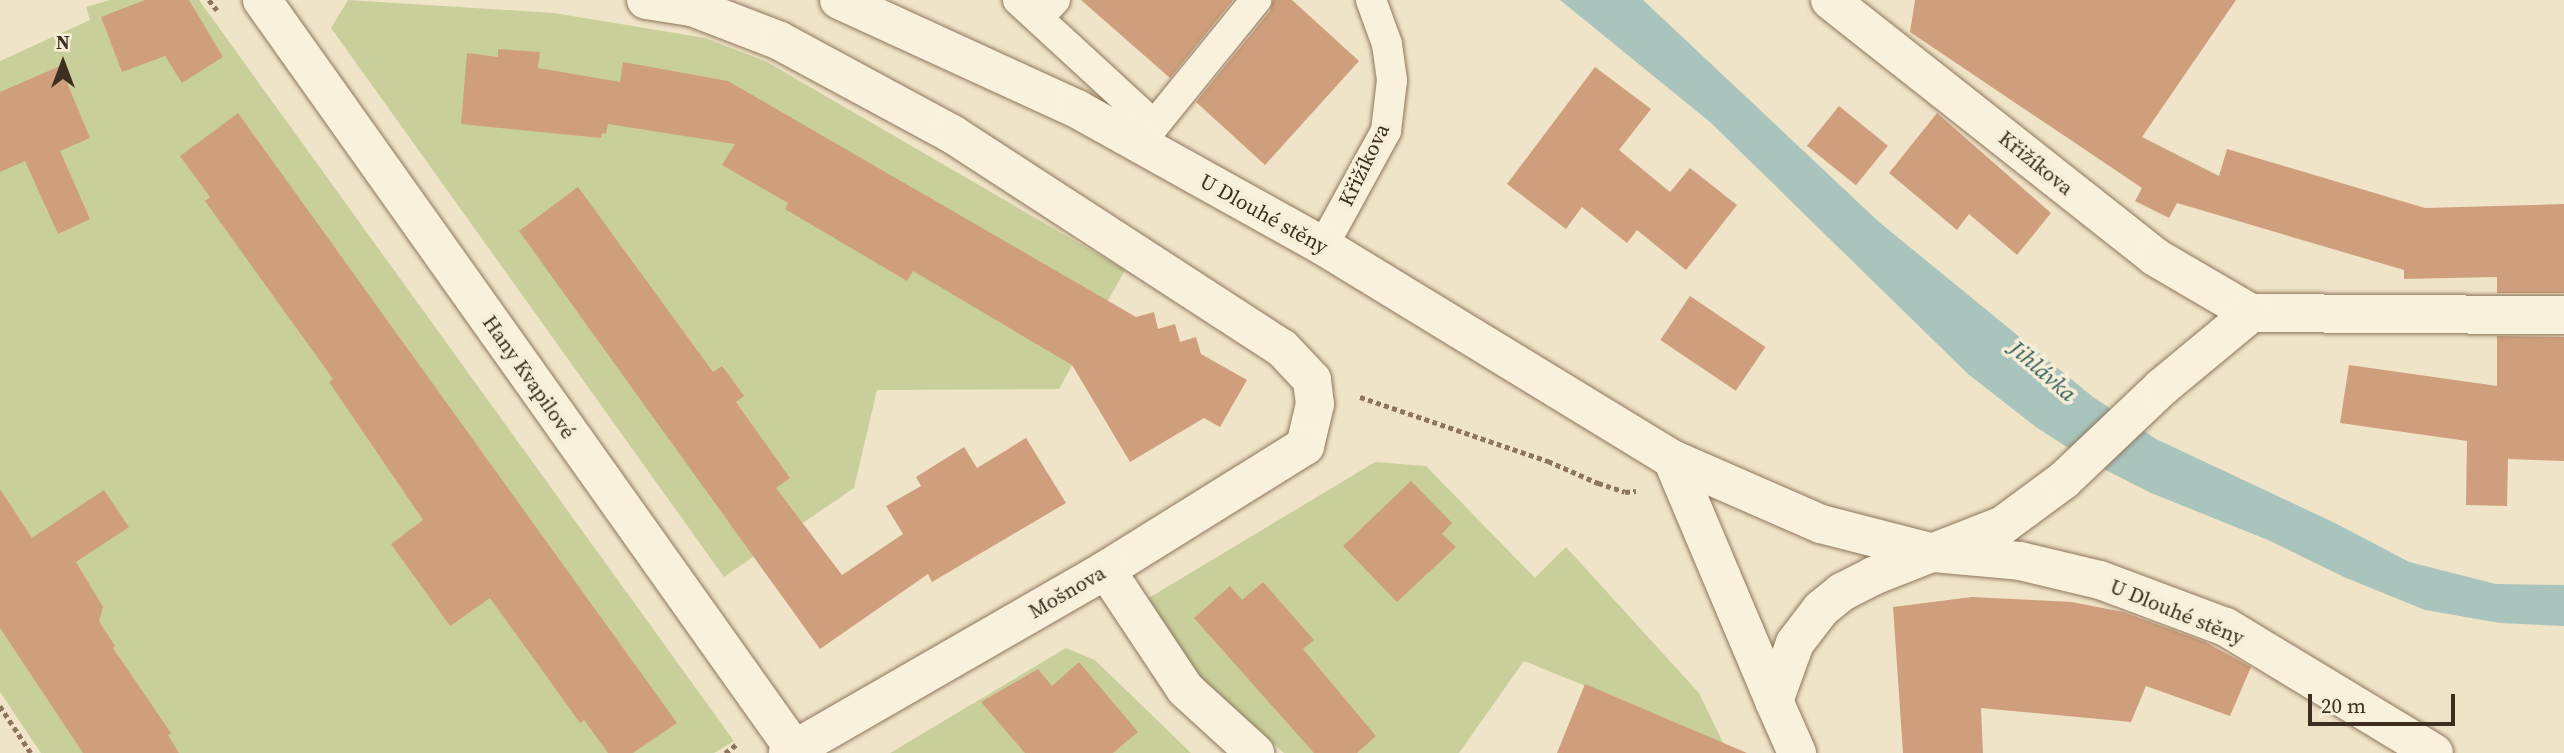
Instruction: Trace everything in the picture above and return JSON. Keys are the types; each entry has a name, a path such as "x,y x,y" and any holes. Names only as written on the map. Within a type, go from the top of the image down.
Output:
{"street":[{"name":"Hany Kvapilové","path":"262,0 793,752"},
{"path":"646,0 692,7 780,41 951,134 1282,348 1313,392"},
{"name":"U Dlouhé stěny","path":"839,0 1077,109 1147,134 1323,246 1672,459 1821,524 1934,553 2020,561 2100,580 2226,627 2434,753"},
{"name":"Křižíkova","path":"1830,0 2155,257 2251,313 2564,315"},
{"path":"1878,38 1883,0"},
{"name":"U Dlouhé stěny","path":"1774,701 1795,643 1821,609 1852,586 2003,525 2064,480 2162,387 2251,313"},
{"name":"Mošnova","path":"793,752 1105,570 1305,446 1313,392"},
{"path":"1672,459 1797,753"},
{"path":"1105,570 1185,689 1255,753"}],"lane":[{"path":"1037,6 1147,134 1256,0"},
{"name":"Křižíkova","path":"1323,246 1386,131 1392,80 1387,44 1371,0"}],"path":[{"path":"1313,392 1548,461 1625,492 1642,490 1672,459"},
{"path":"0,706 32,753"},
{"path":"725,753 733,749 735,753"}],"green space":[{"path":"110,0 199,0 734,741 714,753 41,753 0,692 0,61 90,20 86,7"},
{"path":"348,0 554,13 705,38 767,62 1125,270 1059,389 877,390 854,488 724,577 331,28"},
{"path":"1375,462 1426,466 1535,578 1566,547 1699,693 1728,753 1681,725 1524,661 1459,753 1284,753 1127,611"},
{"path":"1066,648 1095,660 1191,753 890,753"}],"water":[{"name":"Jihlávka","path":"1560,0 1643,0 1879,222 2093,397 2156,439 2337,524 2409,562 2496,584 2564,585 2564,626 2500,623 2425,610 2344,577 2268,540 2151,493 2090,462 2036,427 1968,374 1710,122"}],"building":[{"path":"145,0 189,0 223,57 182,83 165,56 122,72 101,17"},
{"path":"1081,0 1233,0 1170,78"},
{"path":"1273,0 1292,0 1359,61 1265,165 1196,102 1270,11"},
{"path":"1915,0 2236,0 2142,137 2219,176 2227,149 2425,208 2564,204 2564,293 2497,293 2497,277 2404,279 2404,270 2177,203 2169,218 2135,201 2142,188 1910,32"},
{"path":"498,49 540,52 538,68 620,82 623,62 728,81 1136,317 1154,312 1158,329 1175,324 1180,342 1196,337 1201,354 1247,380 1220,427 1204,418 1130,462 1072,365 913,271 907,281 785,209 788,203 722,165 735,144 608,124 606,134 602,133 601,138 461,124 467,53 498,57"},
{"path":"60,66 90,138 60,151 90,219 58,234 25,161 0,172 0,92"},
{"path":"1595,67 1651,109 1619,150 1670,192 1690,168 1737,205 1686,270 1637,230 1627,243 1582,207 1566,229 1507,184"},
{"path":"1839,106 1888,146 1856,185 1807,146"},
{"path":"238,113 677,723 633,753 608,753 584,720 580,723 490,598 450,626 391,544 423,520 329,382 333,379 205,201 210,197 180,156"},
{"path":"1937,113 2051,213 2017,255 1969,214 1957,230 1889,173"},
{"path":"578,187 713,372 722,366 744,396 736,402 790,478 776,488 842,575 903,534 886,506 921,486 916,477 964,447 977,468 1026,438 1066,503 932,582 928,574 820,649 519,231"},
{"path":"1690,296 1765,347 1736,391 1660,340"},
{"path":"2497,336 2564,337 2564,461 2508,459 2507,506 2466,505 2467,441 2340,423 2349,365 2497,386"},
{"path":"1411,481 1452,523 1442,534 1456,547 1397,602 1343,546"},
{"path":"0,489 32,538 104,490 129,527 76,562 103,607 99,621 115,646 113,648 171,733 168,735 179,753 83,753 0,628"},
{"path":"1263,582 1314,640 1303,649 1376,736 1357,753 1314,753 1194,618 1230,586 1242,600"},
{"path":"1972,597 2072,602 2123,612 2205,642 2251,667 2230,716 2146,686 2131,722 1981,708 1983,753 1903,753 1893,607"},
{"path":"1079,662 1138,732 1113,753 1025,753 981,702 1038,669 1052,686"},
{"path":"1585,684 1747,753 1557,753"}]}
